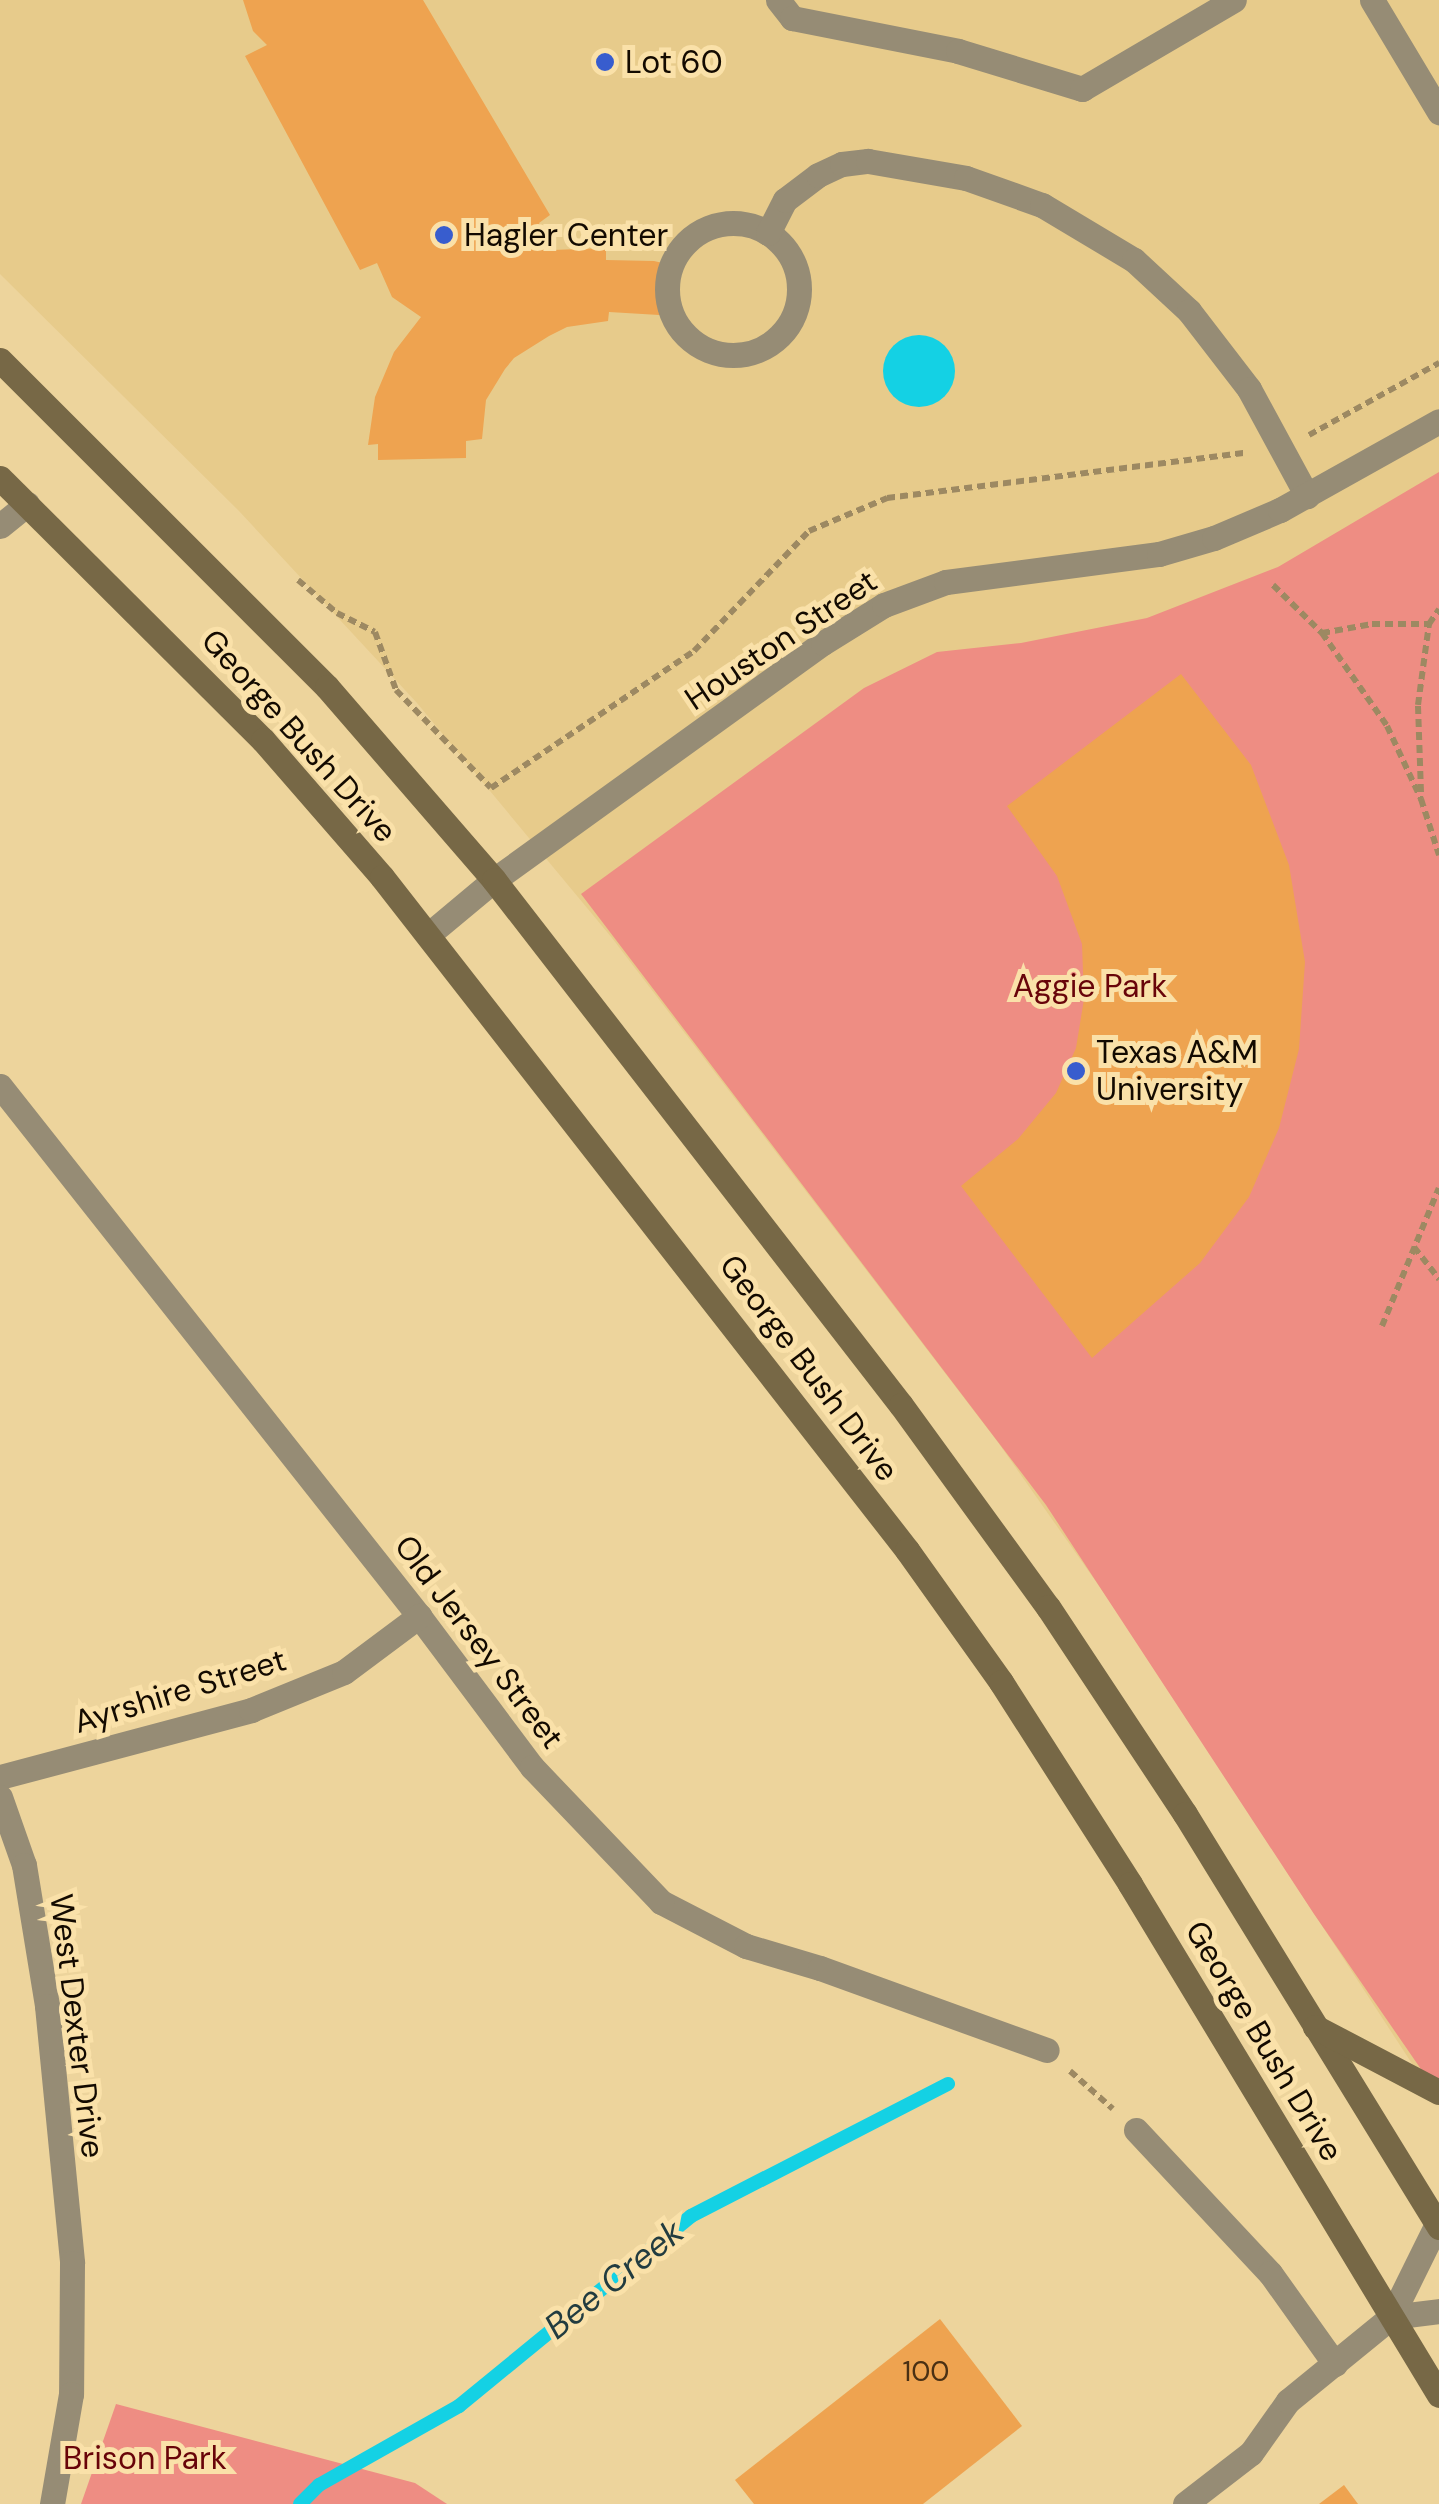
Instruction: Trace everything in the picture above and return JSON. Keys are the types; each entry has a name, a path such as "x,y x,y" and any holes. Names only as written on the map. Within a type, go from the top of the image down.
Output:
{"main road":[{"name":"George Bush Drive","path":"0,360 327,687 494,880 901,1404 1048,1607 1185,1814 1438,2224"},
{"name":"George Bush Drive","path":"0,478 263,740 428,935 733,1322 1001,1682 1130,1884 1439,2394"},
{"path":"1314,2026 1439,2092"}],"street":[{"path":"778,0 792,18 958,51 1082,89 1234,0"},
{"path":"1372,0 1439,112"},
{"path":"768,232 785,200 818,175 868,161 966,178 1042,204 1106,240 1167,288 1231,362 1284,449 1307,496"},
{"path":"748,224 768,232 784,247 795,266 796,310 786,329 750,354 728,356 688,340 667,302 667,280 674,259 687,241 715,226 748,224"},
{"name":"Houston Street","path":"428,935 494,880 823,643 884,606 946,582 1159,554 1247,525 1439,422"},
{"path":"0,526 27,504"},
{"name":"Old Jersey Street","path":"0,1086 420,1616 532,1767 660,1902 746,1946 820,1968 1047,2050"},
{"name":"Ayrshire Street","path":"0,1777 250,1710 344,1672 420,1616"},
{"name":"West Dexter Drive","path":"0,1797 24,1865 47,2006 72,2263 71,2394 52,2504"},
{"path":"1136,2130 1270,2273 1335,2364"},
{"path":"1185,2504 1251,2453 1288,2402 1391,2317 1438,2224"},
{"path":"1391,2317 1439,2311"}],"path":[{"path":"298,580 337,614 375,632 396,690 491,788 694,651 809,530 887,498 1284,449 1439,363"},
{"path":"1273,585 1322,633 1387,726 1421,798 1439,855"},
{"path":"1421,798 1418,705 1429,624 1439,609"},
{"path":"1322,633 1372,624 1429,624"},
{"path":"1382,1326 1439,1188"},
{"path":"1414,1246 1439,1279"},
{"path":"1047,2050 1136,2130"}],"shaded area":[{"name":"Texas A&M University","path":"0,0 1439,0 1439,2105 1118,1613 997,1441 612,938 417,703 239,511 0,274"}],"green space":[{"name":"Aggie Park","path":"1439,472 1439,2081 1425,2075 1314,1914 1046,1505 581,894 864,688 937,652 1021,643 1147,618 1278,567"},
{"name":"Brison Park","path":"116,2404 415,2483 447,2504 81,2504"}],"water":[{"path":"919,335 945,345 955,371 945,397 919,407 893,397 883,371 893,345"}],"building":[{"name":"Hagler Center","path":"243,0 423,0 550,215 539,223 553,250 606,248 606,260 654,261 680,267 676,316 609,312 608,321 567,327 514,358 505,369 486,400 482,439 466,441 466,458 378,460 378,444 368,445 375,397 394,352 421,317 392,297 377,263 360,270 245,56 267,45 253,31"},
{"path":"1181,674 1251,765 1289,865 1305,962 1299,1049 1279,1128 1249,1197 1200,1263 1092,1358 961,1186 1018,1139 1056,1093 1076,1048 1084,999 1082,944 1057,876 1007,806"},
{"path":"940,2319 1022,2426 923,2504 754,2504 735,2480"},
{"path":"1344,2485 1358,2504 1319,2504"}],"waterway":[{"name":"Bee Creek","path":"300,2504 319,2485 459,2406 691,2216 948,2084"}],"place":[{"name":"Lot 60","path":"605,62"},
{"name":"Hagler Center","path":"444,235"},
{"name":"Texas A&M University","path":"1076,1071"}]}
